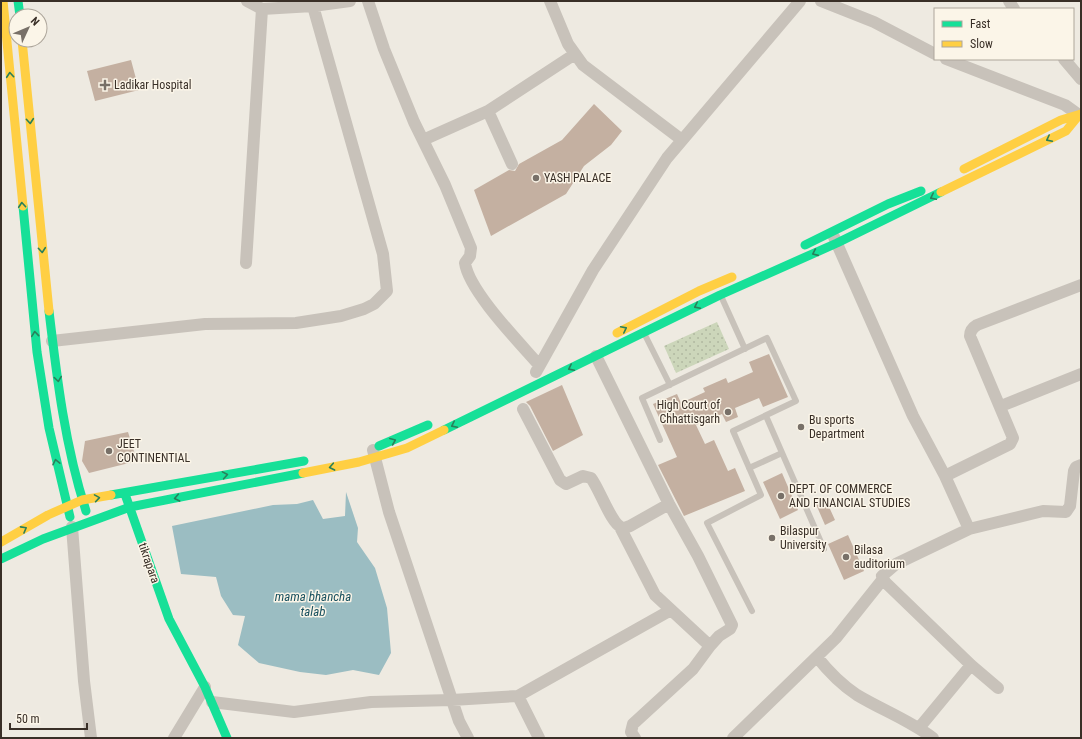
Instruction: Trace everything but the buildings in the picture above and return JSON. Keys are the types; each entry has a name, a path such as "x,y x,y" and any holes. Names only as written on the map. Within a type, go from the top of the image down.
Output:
{"main road":[{"path":"3,1 37,352 49,428 72,527"},
{"path":"23,48 44,278 52,341 65,428 76,484 90,522"},
{"path":"958,172 1061,120 1080,115"},
{"path":"1,559 72,527 130,507 371,453 407,448 834,238 1066,131 1080,115"},
{"path":"796,249 834,238 888,204 930,186"},
{"path":"611,336 699,291 738,275"},
{"path":"371,453 438,421"},
{"path":"1,542 82,500 311,460"},
{"name":"tikrapara","path":"125,493 169,619 205,687 227,738"}],"street":[{"path":"247,1 262,9 313,6 350,1"},
{"path":"368,1 384,49 423,140 445,185 471,248 470,256 465,263 466,273 477,291 539,369 593,270 668,158 800,1"},
{"path":"550,1 568,44 583,65 616,92 682,140"},
{"path":"821,1 874,22 934,53"},
{"path":"52,341 205,324 296,323 341,316 364,309 374,304 387,291 383,254 313,6"},
{"path":"246,263 262,9"},
{"path":"423,140 488,111 575,54"},
{"path":"949,60 1065,105 1080,115"},
{"path":"1065,60 1081,79"},
{"path":"488,111 512,164"},
{"path":"834,238 913,416 945,476 969,529"},
{"path":"945,476 1012,442 1012,434 1001,406 970,336 972,328 1081,285"},
{"path":"596,356 669,504 698,556 732,625 730,629 719,636 710,646 693,669 633,724 631,732 635,738"},
{"path":"1001,406 1081,374"},
{"path":"523,410 560,480 566,484 584,476 591,478 620,527 655,595 710,646"},
{"path":"371,453 409,576 458,721 468,738"},
{"path":"733,738 836,638 883,579 884,572 896,564 969,529 1043,511 1066,512 1070,506 1074,471 1076,467 1081,465"},
{"path":"620,527 630,526 669,504"},
{"path":"72,527 84,681 91,738"},
{"path":"883,579 971,665 998,688"},
{"path":"212,702 294,712 371,702 452,700 518,696 671,610"},
{"path":"817,657 841,682 856,694 919,728 933,738"},
{"path":"919,728 971,665"},
{"path":"174,738 205,687"},
{"path":"518,696 539,738"}],"lane":[{"path":"716,284 745,349"},
{"path":"643,332 670,385"},
{"path":"660,440 642,398 767,338 796,401 733,431 761,495 707,522 752,611"},
{"path":"766,416 824,549"},
{"path":"749,468 782,453"}],"green space":[{"path":"717,322 729,349 676,373 664,346"}],"water":[{"name":"mama bhancha talab","path":"346,492 358,528 357,542 375,568 387,608 391,653 379,675 353,670 326,675 300,672 259,663 238,645 245,616 233,615 221,596 216,577 181,574 172,526 273,505 297,504 313,500 323,519 345,516"}],"traffic: fast":[{"path":"18,1 19,8"},
{"path":"805,245 888,204 921,191"},
{"path":"444,430 720,295 837,243 941,192"},
{"path":"23,206 37,352 49,428 70,517"},
{"path":"49,311 67,437 72,462 86,511"},
{"path":"379,446 428,425"},
{"path":"111,495 304,461"},
{"path":"1,559 43,539 130,507 303,473"},
{"path":"126,497 169,619 205,687 227,738"}],"traffic: slow":[{"path":"3,1 23,206"},
{"path":"23,48 49,311"},
{"path":"964,169 1061,120 1081,114"},
{"path":"941,192 1066,131 1079,115"},
{"path":"617,333 699,291 732,277"},
{"path":"303,473 359,462 407,448 444,430"},
{"path":"1,542 48,515 82,500 111,495"}],"place":[{"name":"Ladikar Hospital","path":"105,85"},
{"name":"YASH PALACE","path":"536,178"},
{"name":"High Court of Chhattisgarh","path":"728,412"},
{"name":"Bu sports Department","path":"801,427"},
{"name":"JEET CONTINENTIAL","path":"109,451"},
{"name":"DEPT. OF COMMERCE AND FINANCIAL STUDIES","path":"781,496"},
{"name":"Bilaspur University","path":"772,538"},
{"name":"Bilasa auditorium","path":"846,557"}]}
